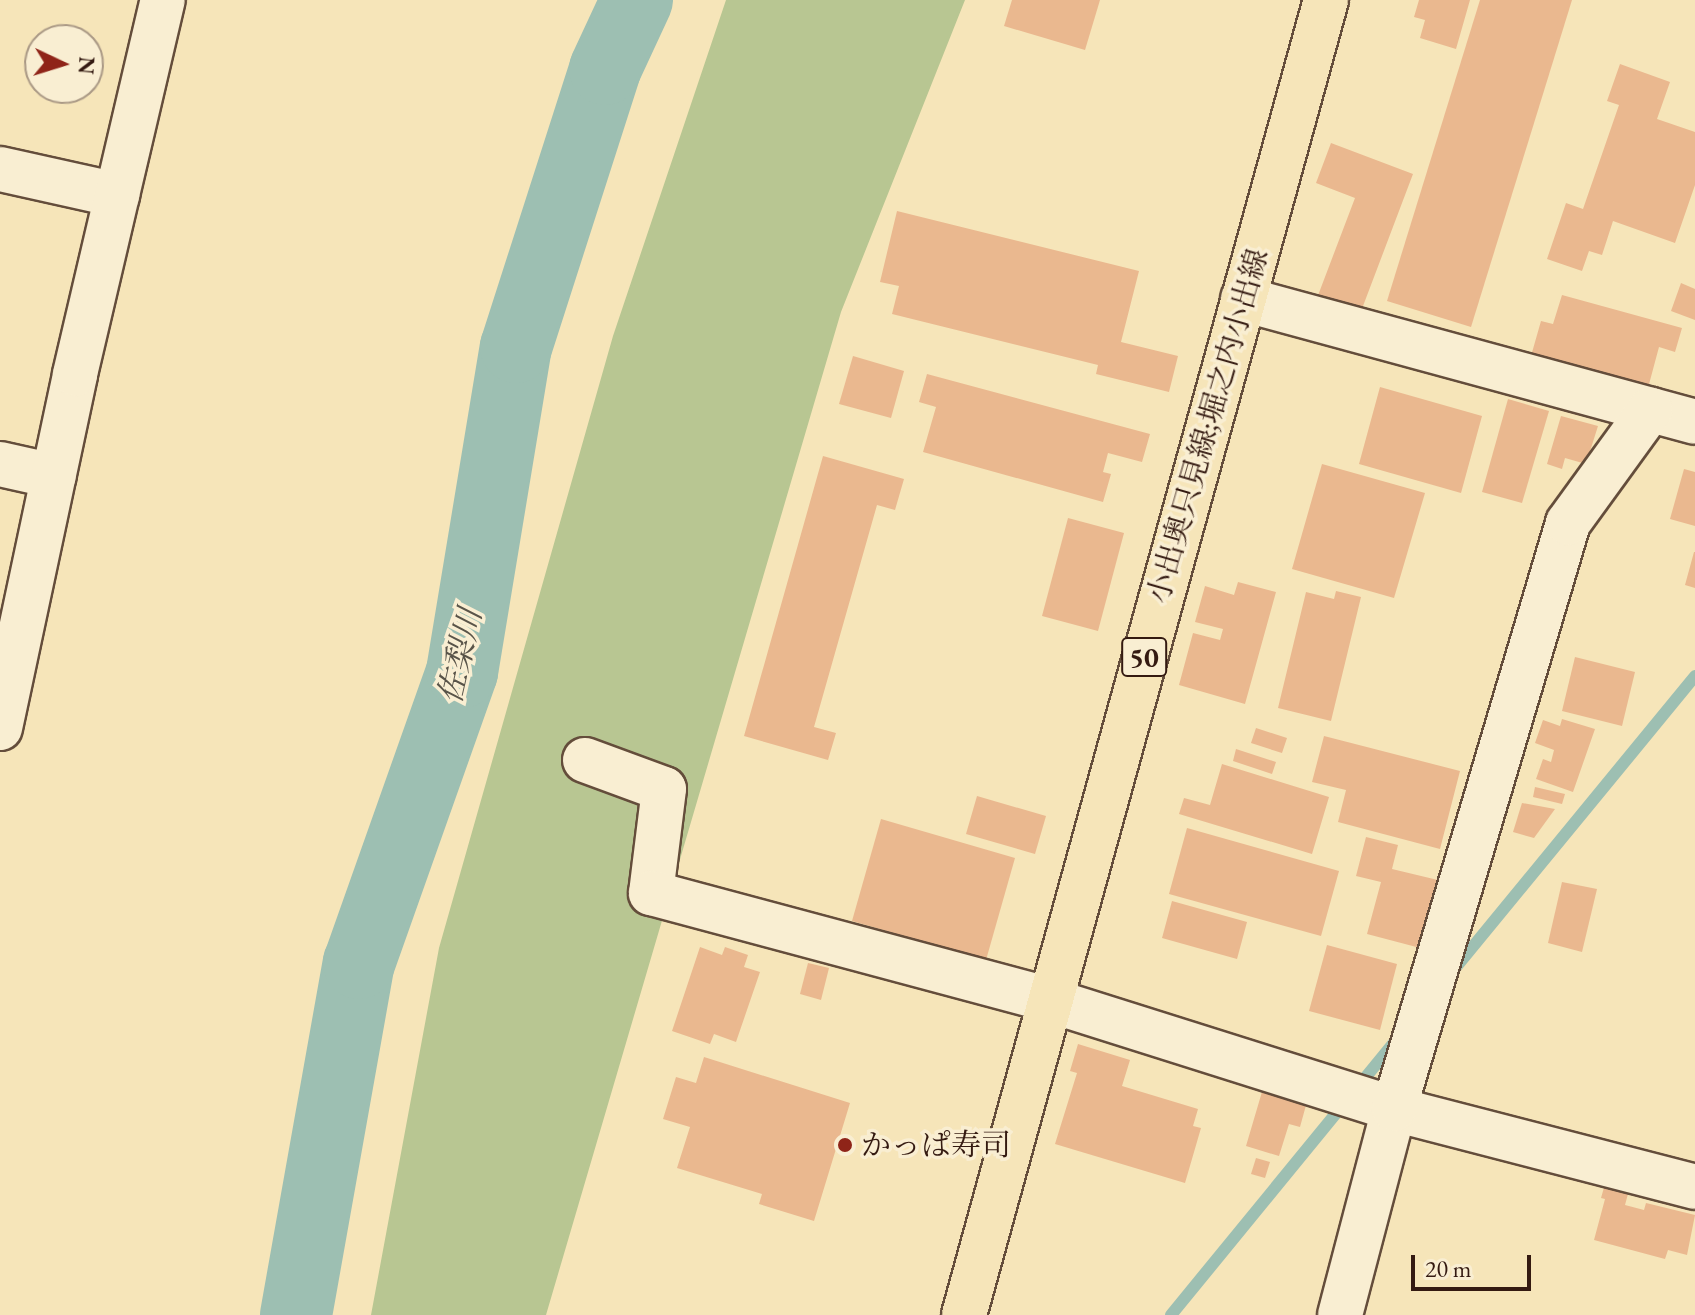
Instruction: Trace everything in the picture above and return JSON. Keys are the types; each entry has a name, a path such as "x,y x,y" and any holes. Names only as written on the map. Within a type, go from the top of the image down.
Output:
{"main road":[{"name":"小出奥只見線;堀之内小出線","path":"964,1315 1326,0"}],"street":[{"path":"0,728 6,671 163,0"},
{"path":"0,169 117,195"},
{"path":"1243,299 1695,422"},
{"path":"1340,1315 1394,1109 1568,523 1650,410"},
{"path":"0,464 54,476"},
{"path":"585,760 664,789 651,893 1049,1000 1394,1109 1695,1187"}],"green space":[{"path":"726,0 965,0 841,312 546,1315 371,1315 439,948 613,336"}],"building":[{"path":"1012,0 1100,0 1085,50 1004,26"},
{"path":"1419,0 1470,0 1456,49 1420,38 1425,20 1414,17"},
{"path":"1480,0 1572,0 1471,327 1387,301"},
{"path":"1620,64 1670,82 1657,119 1695,132 1695,185 1675,243 1613,221 1602,255 1589,251 1582,271 1547,259 1566,203 1583,209 1619,105 1607,101"},
{"path":"1331,143 1413,174 1360,314 1317,298 1355,198 1316,183"},
{"path":"897,211 1139,271 1121,342 1178,356 1169,392 1096,374 1098,365 892,314 899,286 880,282"},
{"path":"1681,283 1695,289 1695,320 1671,311"},
{"path":"1562,295 1682,328 1675,352 1659,347 1648,388 1531,356 1541,321 1553,324"},
{"path":"853,356 904,371 891,418 839,404"},
{"path":"927,374 1150,434 1142,462 1108,453 1103,472 1111,474 1103,502 923,452 936,407 919,402"},
{"path":"1380,387 1482,416 1461,493 1359,464"},
{"path":"1508,399 1549,411 1522,503 1482,492"},
{"path":"1561,416 1598,426 1586,464 1565,458 1562,469 1547,464"},
{"path":"823,456 904,479 895,510 877,505 814,727 836,733 828,760 744,736"},
{"path":"1322,464 1425,493 1394,598 1292,569"},
{"path":"1684,469 1695,472 1695,526 1670,519"},
{"path":"1068,518 1124,533 1098,631 1042,616"},
{"path":"1695,552 1695,588 1685,585"},
{"path":"1238,582 1276,592 1245,704 1179,685 1193,633 1220,640 1223,629 1195,622 1205,586 1234,595"},
{"path":"1336,591 1361,597 1331,721 1278,708 1306,592 1334,599"},
{"path":"1575,657 1635,672 1622,726 1562,711"},
{"path":"1562,719 1595,729 1573,792 1536,779 1543,759 1551,762 1554,750 1535,743 1543,720 1560,726"},
{"path":"1256,728 1287,738 1282,753 1251,743"},
{"path":"1324,736 1460,771 1440,849 1338,822 1346,790 1312,782"},
{"path":"1236,749 1276,762 1272,774 1233,761"},
{"path":"1222,764 1329,797 1312,854 1179,814 1184,798 1210,805"},
{"path":"1535,787 1565,794 1562,804 1533,797"},
{"path":"977,796 1046,816 1035,854 966,834"},
{"path":"1522,803 1555,809 1534,838 1513,832"},
{"path":"881,819 1015,858 986,960 852,921"},
{"path":"1187,828 1339,871 1321,936 1169,894"},
{"path":"1366,837 1398,845 1392,869 1442,881 1424,949 1367,934 1381,882 1356,876"},
{"path":"1562,882 1597,889 1582,952 1548,943"},
{"path":"1172,901 1247,922 1237,959 1162,938"},
{"path":"1327,945 1397,964 1380,1030 1309,1011"},
{"path":"700,947 722,955 725,947 748,955 744,967 760,972 736,1042 714,1034 710,1044 672,1031"},
{"path":"808,963 829,968 821,1000 800,994"},
{"path":"1078,1044 1130,1060 1122,1086 1198,1109 1193,1126 1201,1128 1185,1183 1055,1144 1077,1073 1070,1071"},
{"path":"704,1057 850,1103 814,1221 759,1204 762,1194 677,1168 690,1127 663,1119 676,1077 696,1083"},
{"path":"1264,1085 1308,1098 1300,1127 1289,1124 1279,1156 1246,1146"},
{"path":"1256,1158 1270,1162 1265,1178 1251,1174"},
{"path":"1605,1184 1629,1190 1625,1205 1644,1210 1646,1203 1695,1215 1687,1255 1668,1250 1665,1259 1594,1240 1605,1199 1601,1198"}],"waterway":[{"name":"佐梨川","path":"296,1315 359,963 462,672 516,347 605,69 637,0"},
{"path":"1452,972 1695,676"},
{"path":"1171,1315 1397,1039"}],"place":[{"name":"かっぱ寿司","path":"845,1145"}]}
